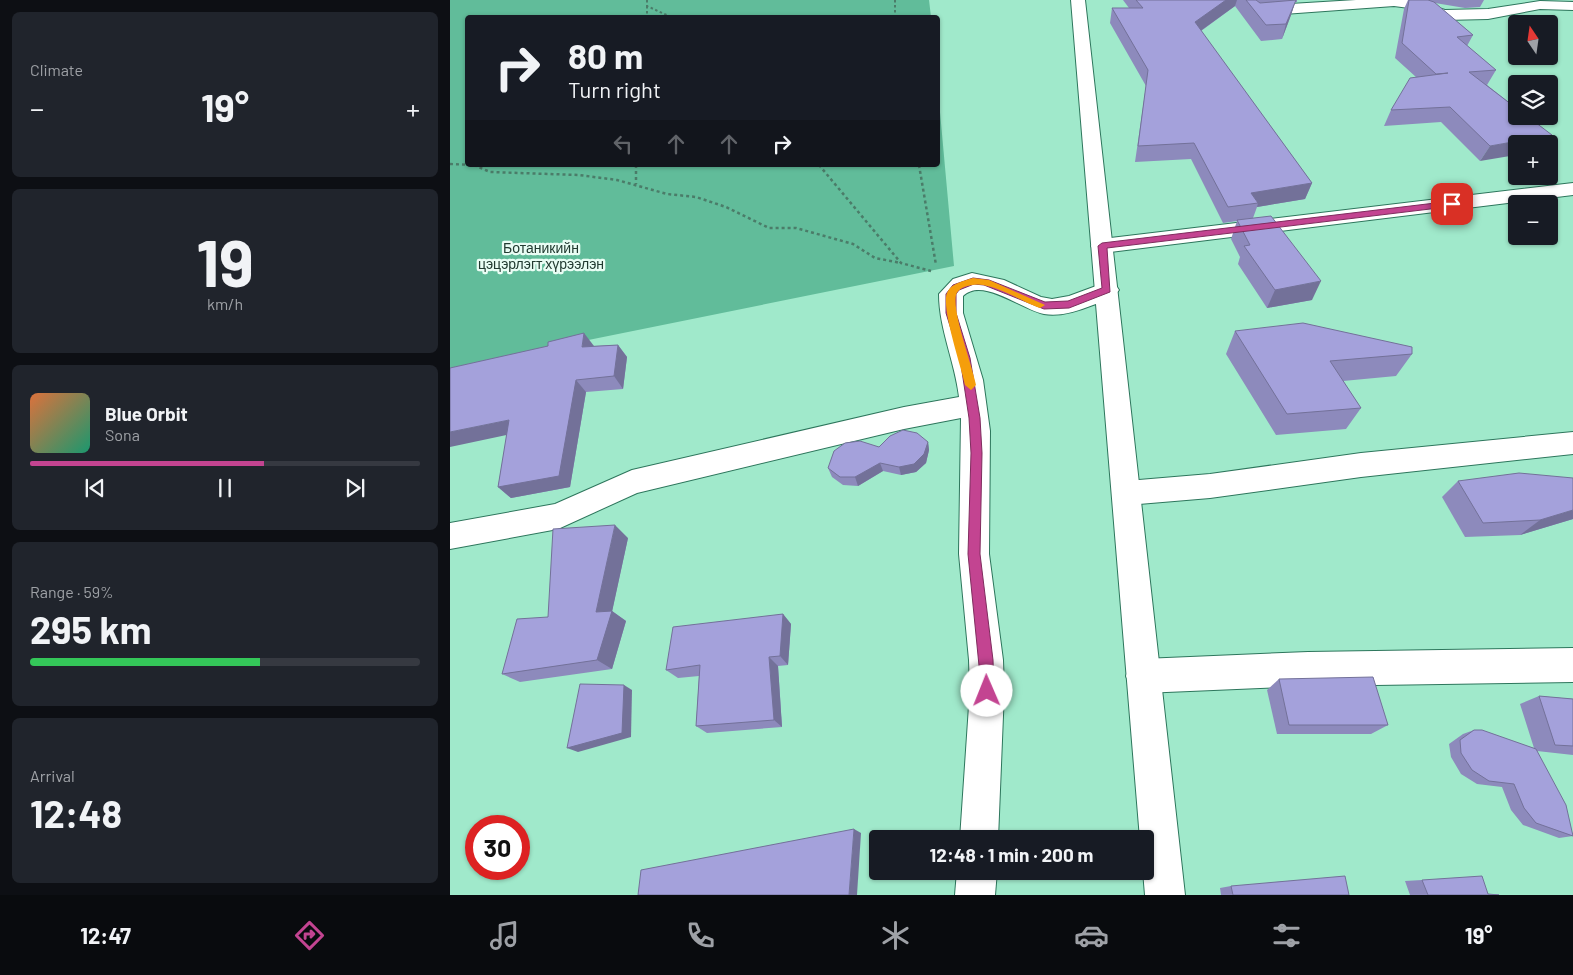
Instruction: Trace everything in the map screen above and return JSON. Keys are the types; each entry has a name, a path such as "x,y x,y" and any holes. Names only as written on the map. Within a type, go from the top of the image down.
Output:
{"street":[{"path":"1078,0 1165,895"},
{"path":"1256,11 1394,2 1411,4 1444,15 1488,14 1540,5 1573,6"},
{"path":"1102,246 1573,189"},
{"path":"979,830 987,691 986,660 974,554 976,453 974,405 965,358 951,313 951,294 956,287 973,281 985,282 1032,302 1057,307 1069,305 1107,290"},
{"path":"450,536 558,516 632,482 904,418 974,405"},
{"path":"1127,493 1210,486 1361,465 1573,443"},
{"path":"1143,676 1308,669 1573,665"},
{"path":"976,895 977,880"}],"path":[{"path":"647,0 647,15"},
{"path":"894,0 895,15"},
{"path":"647,6 666,15"},
{"path":"450,164 465,166"},
{"path":"479,167 490,172 579,175 636,184 668,194 696,197 726,207 769,228 804,230 854,244 875,258 939,273 934,256 919,167"},
{"path":"636,167 636,184"},
{"path":"821,167 901,263"}],"green space":[{"name":"Ботаникийн цэцэрлэгт хүрээлэн","path":"450,0 929,0 931,15 465,15 465,167 940,167 940,112 954,266 450,368"}],"building":[{"path":"1136,0 1226,0 1195,22 1312,183 1251,193 1258,203 1228,207 1194,143 1138,146 1148,70 1112,8 1143,8"},
{"path":"1246,0 1256,0 1260,3 1296,0 1286,24 1266,25"},
{"path":"1409,0 1428,0 1434,2 1473,35 1457,37 1496,70 1469,72 1508,102 1508,125 1539,125 1552,135 1508,135 1508,143 1490,146 1450,107 1391,110 1410,78 1448,73 1436,74 1402,43"},
{"path":"1271,216 1321,281 1275,290 1244,246 1250,245 1237,220"},
{"path":"1303,323 1412,347 1412,354 1330,361 1361,408 1287,414 1235,331"},
{"path":"584,333 582,347 618,345 614,376 576,380 559,476 498,487 509,420 450,432 450,368 548,346 548,342"},
{"path":"903,430 917,433 928,442 924,454 914,464 899,467 880,463 855,477 840,477 828,468 834,451 845,443 860,441 879,447 890,436"},
{"path":"1519,473 1573,478 1573,510 1540,520 1483,523 1458,481"},
{"path":"615,525 596,612 612,611 597,660 502,674 517,619 548,617 553,529"},
{"path":"783,614 780,656 769,657 774,720 696,726 700,665 666,670 673,627"},
{"path":"1373,677 1388,725 1289,725 1279,679"},
{"path":"580,684 624,685 622,733 567,748"},
{"path":"1539,696 1573,699 1573,746 1555,745"},
{"path":"1474,730 1482,730 1536,749 1566,805 1573,836 1536,823 1524,808 1514,784 1489,781 1472,770 1461,753 1460,740"},
{"path":"854,829 849,895 638,895 641,870"},
{"path":"1345,876 1349,895 1233,895 1231,886"},
{"path":"1482,876 1488,894 1499,895 1428,895 1422,880"}],"slow traffic":[{"path":"971,385 949,303 951,294 956,287 973,281 985,282 1014,292 1040,305"}],"route":[{"path":"987,691 986,660 974,554 975,418 970,380 949,303 951,294 956,287 973,281 985,282 1014,292 1044,306 1057,307 1069,305 1107,290 1102,246 1452,204"}]}
